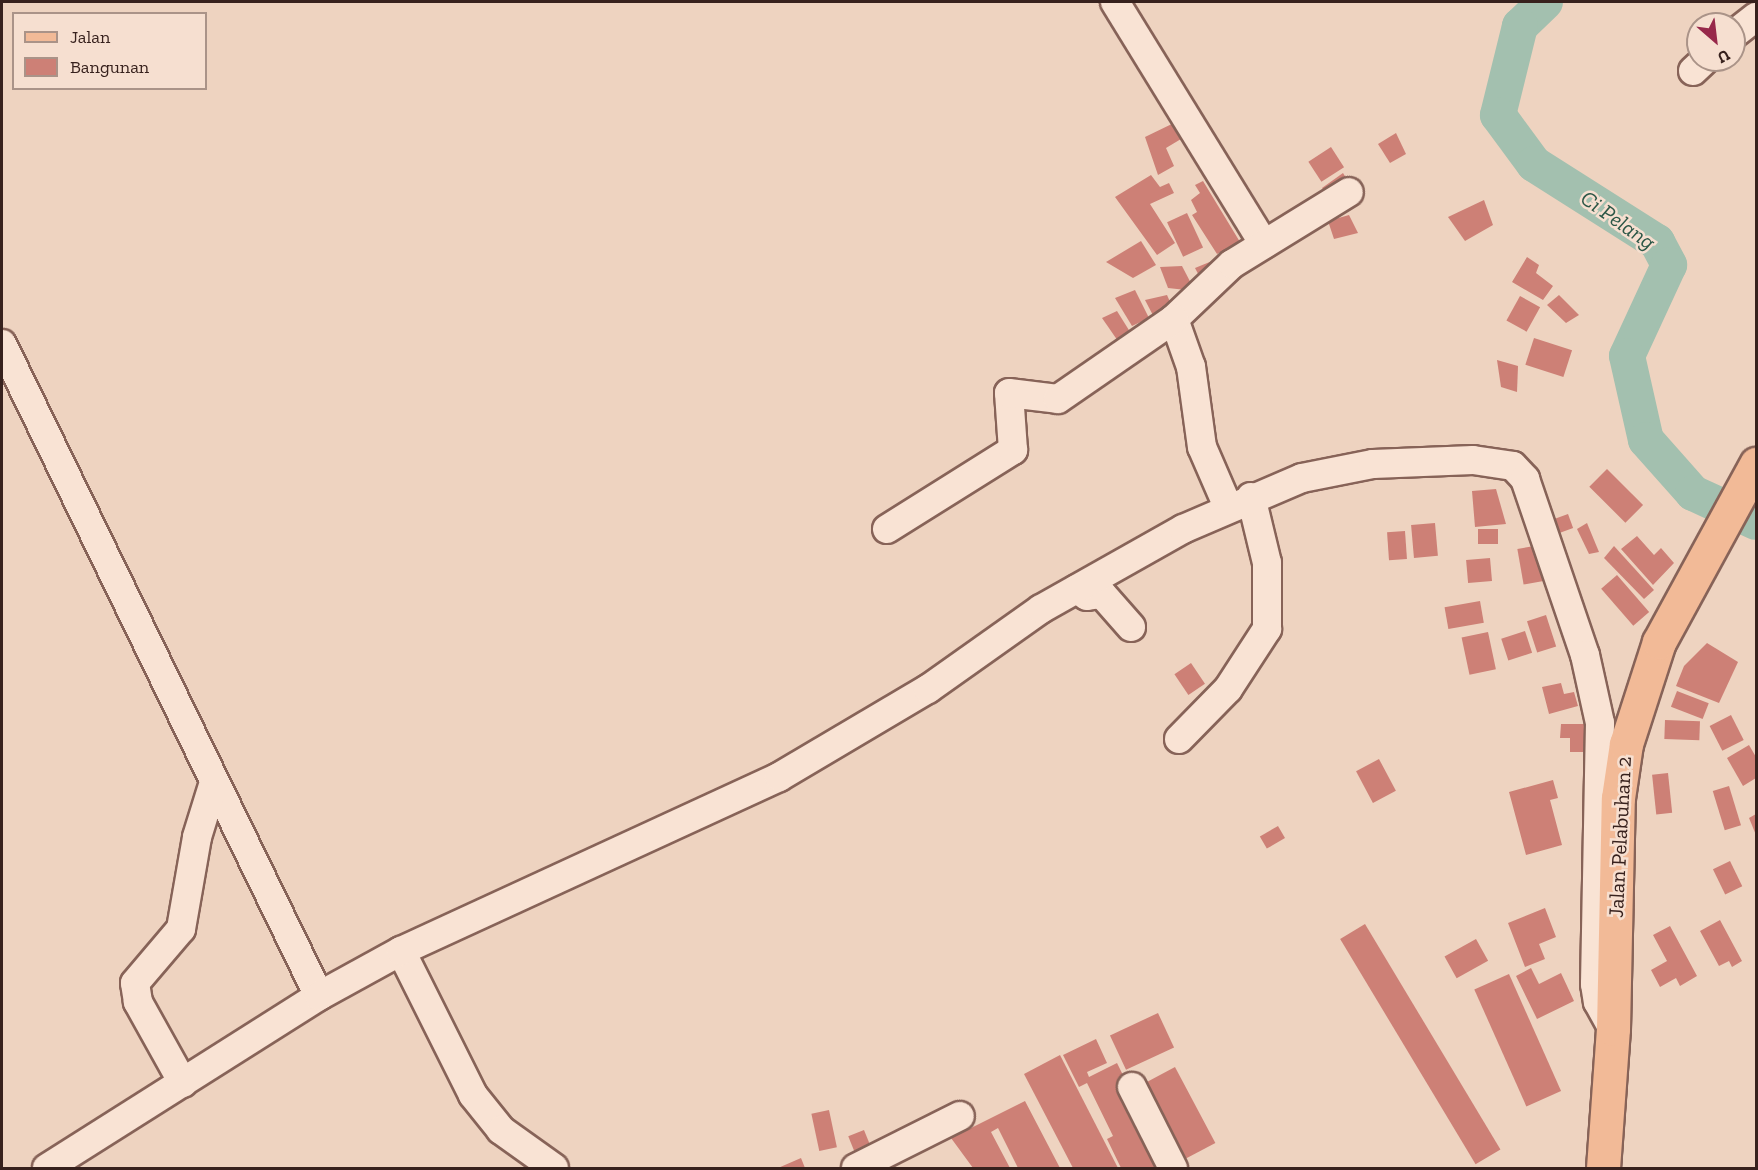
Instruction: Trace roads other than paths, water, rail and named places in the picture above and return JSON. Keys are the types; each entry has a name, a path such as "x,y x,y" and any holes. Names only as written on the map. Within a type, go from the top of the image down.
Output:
{"main road":[{"name":"Jalan Pelabuhan 2","path":"1603,1168 1613,1029 1618,798 1626,744 1645,674 1709,549 1756,466"}],"street":[{"path":"1115,2 1264,244"},
{"path":"887,530 1013,450 1009,393 1058,399 1174,319 1232,264 1349,192"},
{"path":"1174,319 1191,367 1202,447 1239,502 1267,563 1267,628 1228,689 1179,739"},
{"path":"2,344 319,996"},
{"path":"47,1168 319,996 401,951 779,777 928,689 1077,589 1239,502 1310,476 1406,462 1473,460 1513,466 1522,474 1596,702 1595,984 1598,1002 1613,1029"},
{"path":"1077,589 1087,596 1102,594 1131,627"},
{"path":"183,1083 138,1002 135,982 181,929 196,837 214,782"},
{"path":"401,951 473,1095 501,1130 554,1168"},
{"path":"1132,1087 1173,1168"},
{"path":"856,1168 960,1116"}],"waterway":[{"name":"Ci Pelang","path":"1545,2 1520,26 1498,115 1534,164 1657,242 1669,265 1627,356 1646,440 1693,493 1756,522"}]}
